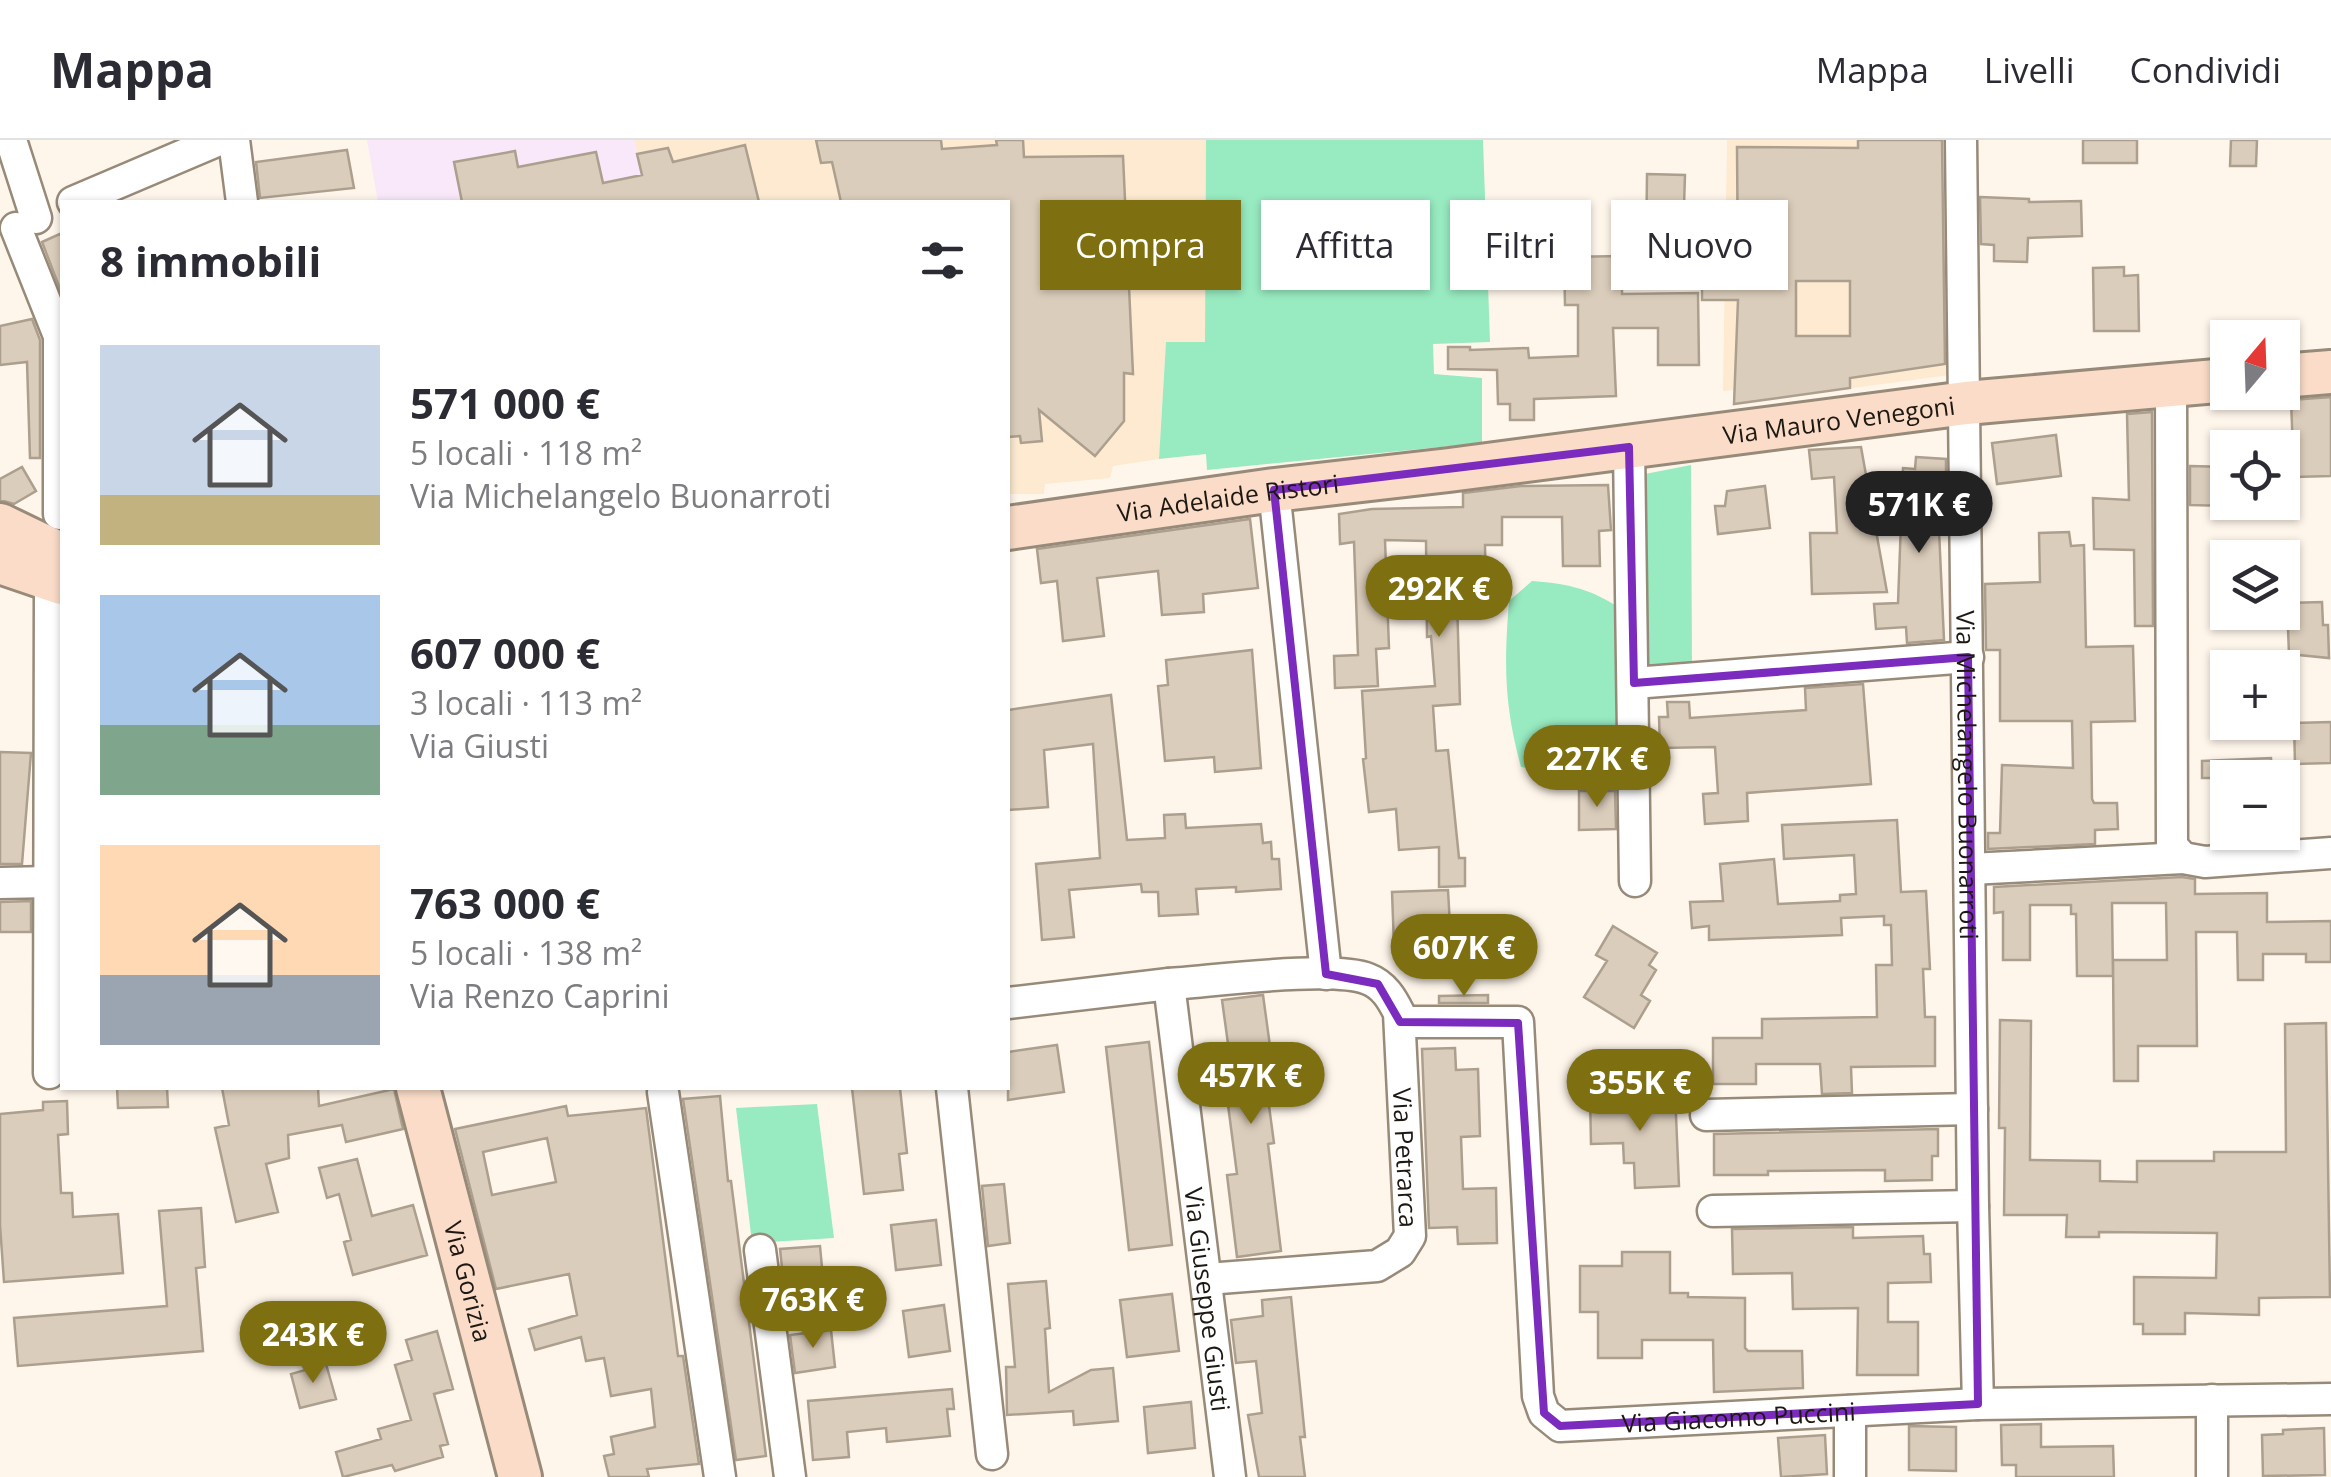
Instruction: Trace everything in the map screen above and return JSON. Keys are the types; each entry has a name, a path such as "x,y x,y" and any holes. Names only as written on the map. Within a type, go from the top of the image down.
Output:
{"main road":[{"path":"2300,375 2331,372"},
{"name":"Via Mauro Venegoni","path":"1449,470 1966,403 2210,381"},
{"name":"Via Adelaide Ristori","path":"1010,528 1449,470"},
{"path":"0,525 58,558"},
{"path":"0,562 58,558"},
{"name":"Via Gorizia","path":"419,1090 520,1477"}],"street":[{"path":"78,200 219,140"},
{"path":"234,140 242,200"},
{"name":"Via Michelangelo Buonarroti","path":"1962,140 1978,1404"},
{"path":"14,148 59,336 49,1073"},
{"path":"2171,384 2172,846 2183,858"},
{"path":"1629,447 1635,880"},
{"path":"1274,490 1326,974"},
{"path":"1634,683 1968,657"},
{"path":"1970,870 2183,858 2205,862 2331,853"},
{"path":"0,883 51,882"},
{"path":"1010,1003 1170,984 1326,974 1364,977 1378,984 1390,995 1400,1013 1400,1022"},
{"name":"Via Giuseppe Giusti","path":"1170,984 1230,1477"},
{"name":"Via Giacomo Puccini","path":"1400,1022 1518,1022 1538,1396 1544,1413 1560,1426 1978,1404 2331,1398"},
{"name":"Via Petrarca","path":"1207,1278 1377,1266 1400,1252 1410,1236 1400,1022"},
{"path":"952,1090 992,1454"},
{"path":"664,1092 720,1477"},
{"path":"1706,1115 1972,1109"},
{"path":"1713,1210 1973,1206"},
{"path":"760,1250 790,1477"},
{"path":"2212,1400 2212,1477"},
{"path":"1850,1411 1850,1477"}],"highlighted area":[{"path":"1629,447 1634,683 1968,657 1978,1404 1560,1426 1544,1413 1518,1023 1400,1022 1378,984 1326,974 1274,490"}],"shaded area":[{"path":"367,140 634,140 649,200 378,200"},
{"path":"634,140 1206,140 1206,200 1040,200 1040,290 1205,290 1205,343 1166,343 1159,459 1113,466 1110,478 1045,484 1044,494 1010,494 1010,200 649,200"},
{"path":"1727,140 1947,140 1950,375 1734,404 1735,390 1723,391 1725,290 1788,290 1788,200 1726,200"}],"green space":[{"path":"1206,140 1483,140 1485,200 1450,200 1450,290 1488,290 1490,342 1433,344 1434,374 1482,378 1482,443 1207,470 1206,454 1159,459 1166,342 1205,342 1205,290 1241,290 1241,200 1206,200"},
{"path":"1691,465 1692,665 1642,668 1645,474"},
{"path":"1532,581 1575,587 1615,605 1616,756 1555,772 1521,767 1508,704 1507,624 1509,601"},
{"path":"817,1104 834,1238 752,1243 736,1108"}],"building":[{"path":"816,140 941,140 942,149 1023,140 1024,157 1123,156 1125,200 1040,200 1040,290 1129,290 1133,374 1124,373 1124,421 1095,456 1039,410 1042,441 1021,443 1020,436 1010,437 1010,200 841,200 832,162 821,163"},
{"path":"1858,140 1942,140 1945,364 1850,378 1850,388 1734,404 1738,300 1702,300 1702,290 1788,290 1788,200 1737,200 1737,147 1858,148","holes":["1796,281 1850,281 1850,336 1796,336"]},
{"path":"2083,140 2137,140 2137,163 2083,163"},
{"path":"2231,140 2257,140 2256,166 2230,166"},
{"path":"745,145 759,200 462,200 454,162 515,151 518,167 596,152 603,183 642,175 637,154 668,148 673,162"},
{"path":"347,150 354,188 260,198 256,162"},
{"path":"1647,174 1685,175 1684,200 1647,200"},
{"path":"1980,197 2029,202 2081,201 2082,236 2028,238 2027,262 1994,261 1994,245 1981,244"},
{"path":"60,234 60,289 42,242"},
{"path":"1611,256 1611,290 1622,290 1622,294 1698,293 1699,365 1658,365 1658,328 1613,328 1616,396 1534,399 1534,420 1510,420 1510,404 1498,404 1497,370 1448,369 1448,347 1528,348 1529,358 1578,356 1578,305 1565,305 1565,290 1591,290 1591,257"},
{"path":"2124,267 2124,276 2138,275 2139,331 2094,331 2093,268"},
{"path":"32,319 40,340 40,458 30,458 27,362 0,365 0,326"},
{"path":"2331,397 2331,476 2300,477 2300,430 2292,430 2291,410 2300,410 2300,399"},
{"path":"2152,412 2153,626 2135,626 2134,550 2094,549 2093,498 2129,500 2127,414"},
{"path":"2056,435 2061,476 1997,484 1992,443"},
{"path":"1861,447 1887,592 1812,594 1810,533 1837,533 1834,477 1812,479 1809,450"},
{"path":"1916,457 1946,459 1946,509 1938,508 1944,640 1907,643 1906,627 1876,629 1874,604 1898,603 1903,468 1915,469"},
{"path":"2190,466 2210,467 2210,506 2190,505"},
{"path":"22,467 36,491 14,504 0,500 0,479"},
{"path":"1608,485 1611,530 1599,531 1600,566 1563,566 1562,517 1502,517 1502,545 1485,545 1486,598 1457,599 1460,704 1433,706 1436,751 1448,750 1459,858 1465,858 1465,886 1439,887 1439,847 1399,850 1396,809 1369,812 1363,759 1366,758 1362,691 1435,686 1431,636 1427,637 1426,541 1385,540 1389,648 1376,649 1378,686 1335,688 1334,656 1358,655 1354,542 1340,544 1339,514 1372,509 1463,507 1463,493 1521,486"},
{"path":"1765,486 1770,528 1718,534 1715,506 1725,506 1727,491"},
{"path":"1250,519 1258,588 1203,594 1204,612 1162,615 1158,571 1097,578 1104,636 1063,641 1057,581 1041,583 1037,549"},
{"path":"2069,532 2071,546 2084,545 2086,647 2133,646 2135,721 2091,722 2092,799 2094,803 2117,803 2118,829 2095,830 2095,844 1988,849 1988,833 2000,833 2002,765 2073,768 2072,721 2000,721 2000,650 1986,650 1985,584 2040,582 2039,533"},
{"path":"2322,602 2323,625 2328,625 2329,658 2289,650 2288,630 2300,630 2300,603"},
{"path":"1252,650 1261,768 1215,772 1214,757 1165,761 1158,686 1168,685 1166,660"},
{"path":"1863,684 1871,784 1747,793 1748,821 1705,824 1703,794 1718,793 1715,747 1660,748 1659,717 1668,717 1667,702 1689,702 1690,718 1806,710 1805,688"},
{"path":"1111,695 1127,840 1165,838 1164,815 1185,814 1186,828 1261,824 1263,843 1271,842 1272,859 1279,859 1281,889 1196,889 1198,914 1159,916 1158,892 1142,892 1141,884 1069,890 1074,937 1042,940 1036,864 1100,858 1093,744 1044,750 1048,807 1010,810 1010,710"},
{"path":"2331,722 2331,763 2300,764 2300,760 2295,760 2294,740 2300,740 2300,723"},
{"path":"0,752 31,753 22,864 0,864"},
{"path":"2202,761 2210,761 2210,778 2202,778"},
{"path":"1579,791 1615,791 1616,829 1579,830"},
{"path":"1897,820 1901,892 1926,891 1930,969 1923,969 1925,1017 1935,1017 1935,1066 1851,1067 1852,1093 1822,1094 1820,1064 1756,1064 1756,1084 1713,1084 1713,1038 1762,1038 1762,1019 1877,1017 1876,965 1892,965 1891,925 1884,925 1884,916 1841,918 1842,935 1709,940 1709,926 1692,928 1690,902 1723,901 1720,864 1774,859 1778,904 1840,901 1840,895 1856,894 1854,855 1784,859 1782,825"},
{"path":"2195,879 2195,894 2267,893 2267,922 2331,921 2331,962 2306,962 2306,954 2263,954 2263,980 2238,980 2237,932 2196,932 2197,1046 2138,1046 2138,1081 2114,1081 2113,960 2167,960 2166,903 2112,903 2113,976 2077,976 2076,914 2071,914 2071,905 2030,905 2030,960 2003,960 2003,912 1994,913 1994,887"},
{"path":"1448,890 1451,943 1394,946 1392,892"},
{"path":"31,901 31,932 0,932 0,902"},
{"path":"1613,926 1657,953 1649,965 1656,970 1641,995 1650,1001 1634,1028 1584,997 1607,961 1596,955"},
{"path":"1263,995 1273,1068 1264,1069 1274,1143 1268,1144 1281,1251 1237,1257 1227,1175 1237,1174 1224,1074 1232,1073 1222,1000"},
{"path":"1488,995 1488,1003 1439,1003 1439,996"},
{"path":"2000,1020 2031,1021 2030,1160 2100,1161 2100,1181 2137,1182 2137,1161 2214,1161 2214,1152 2286,1152 2285,1024 2326,1023 2330,1297 2259,1298 2259,1315 2185,1313 2185,1334 2143,1334 2143,1324 2134,1324 2134,1277 2216,1278 2217,1233 2099,1232 2099,1237 2066,1237 2067,1215 2004,1215 2005,1128 1999,1128"},
{"path":"1149,1042 1172,1245 1129,1250 1106,1047"},
{"path":"1057,1045 1064,1092 1008,1100 1010,1052"},
{"path":"1455,1048 1456,1070 1478,1069 1480,1136 1461,1137 1463,1189 1496,1188 1497,1243 1458,1244 1457,1227 1429,1228 1422,1049"},
{"path":"117,1090 167,1090 168,1107 118,1108"},
{"path":"222,1090 318,1090 319,1106 394,1090 403,1129 346,1142 342,1125 288,1135 289,1158 266,1164 278,1212 236,1222 215,1128 229,1125"},
{"path":"852,1090 900,1090 907,1153 899,1154 903,1190 864,1194"},
{"path":"1675,1092 1679,1186 1635,1188 1634,1163 1624,1163 1623,1143 1591,1144 1590,1095"},
{"path":"720,1096 766,1456 736,1460 683,1099"},
{"path":"67,1101 68,1134 58,1135 61,1193 72,1193 73,1217 118,1214 123,1273 4,1282 0,1114 43,1110 43,1102"},
{"path":"566,1106 568,1116 646,1108 678,1356 683,1356 699,1464 647,1469 649,1477 609,1477 604,1456 614,1454 611,1437 655,1427 651,1389 611,1396 604,1358 586,1361 581,1337 535,1350 529,1329 577,1315 569,1274 496,1289 455,1129","holes":["547,1138 556,1182 492,1195 483,1152"]},
{"path":"1938,1129 1938,1156 1932,1156 1932,1180 1885,1181 1885,1170 1714,1175 1714,1134"},
{"path":"357,1159 372,1216 413,1205 427,1255 353,1275 344,1242 351,1240 339,1194 327,1198 319,1168"},
{"path":"1004,1184 1010,1243 988,1246 982,1186"},
{"path":"201,1208 205,1267 196,1268 203,1351 18,1366 14,1318 167,1306 159,1211"},
{"path":"936,1220 941,1265 896,1270 891,1225"},
{"path":"1853,1227 1853,1238 1923,1236 1924,1254 1930,1254 1931,1282 1888,1283 1888,1322 1918,1322 1918,1375 1857,1375 1858,1308 1793,1309 1792,1273 1733,1274 1732,1229"},
{"path":"820,1246 824,1289 836,1288 839,1314 819,1316 817,1293 785,1296 780,1249"},
{"path":"1622,1252 1670,1252 1670,1293 1745,1298 1745,1348 1802,1351 1803,1388 1714,1392 1713,1340 1642,1340 1642,1358 1598,1358 1598,1312 1580,1312 1580,1266 1622,1266"},
{"path":"1046,1281 1049,1392 1091,1370 1113,1368 1118,1421 1074,1425 1073,1411 1007,1415 1006,1367 1015,1367 1008,1284"},
{"path":"1172,1294 1179,1351 1127,1357 1120,1300"},
{"path":"1291,1297 1305,1437 1300,1437 1305,1477 1259,1477 1248,1415 1262,1413 1256,1361 1236,1363 1231,1320 1263,1316 1262,1300"},
{"path":"944,1305 950,1351 909,1357 903,1311"},
{"path":"831,1330 835,1367 795,1373 790,1335"},
{"path":"437,1331 453,1389 434,1394 448,1444 440,1446 443,1457 395,1471 392,1465 343,1477 336,1452 381,1439 378,1429 411,1420 395,1365 412,1360 406,1340"},
{"path":"326,1364 336,1399 300,1408 291,1374"},
{"path":"952,1389 954,1409 947,1409 950,1436 887,1442 886,1428 847,1432 849,1457 813,1460 808,1401"},
{"path":"1191,1402 1195,1448 1148,1453 1144,1407"},
{"path":"2041,1424 2041,1447 2113,1446 2114,1477 2016,1477 2016,1465 2002,1465 2001,1425"},
{"path":"1909,1426 1956,1427 1956,1471 1909,1470"},
{"path":"2324,1428 2325,1475 2263,1476 2262,1435"},
{"path":"1825,1435 1827,1474 1781,1477 1778,1438"}]}
